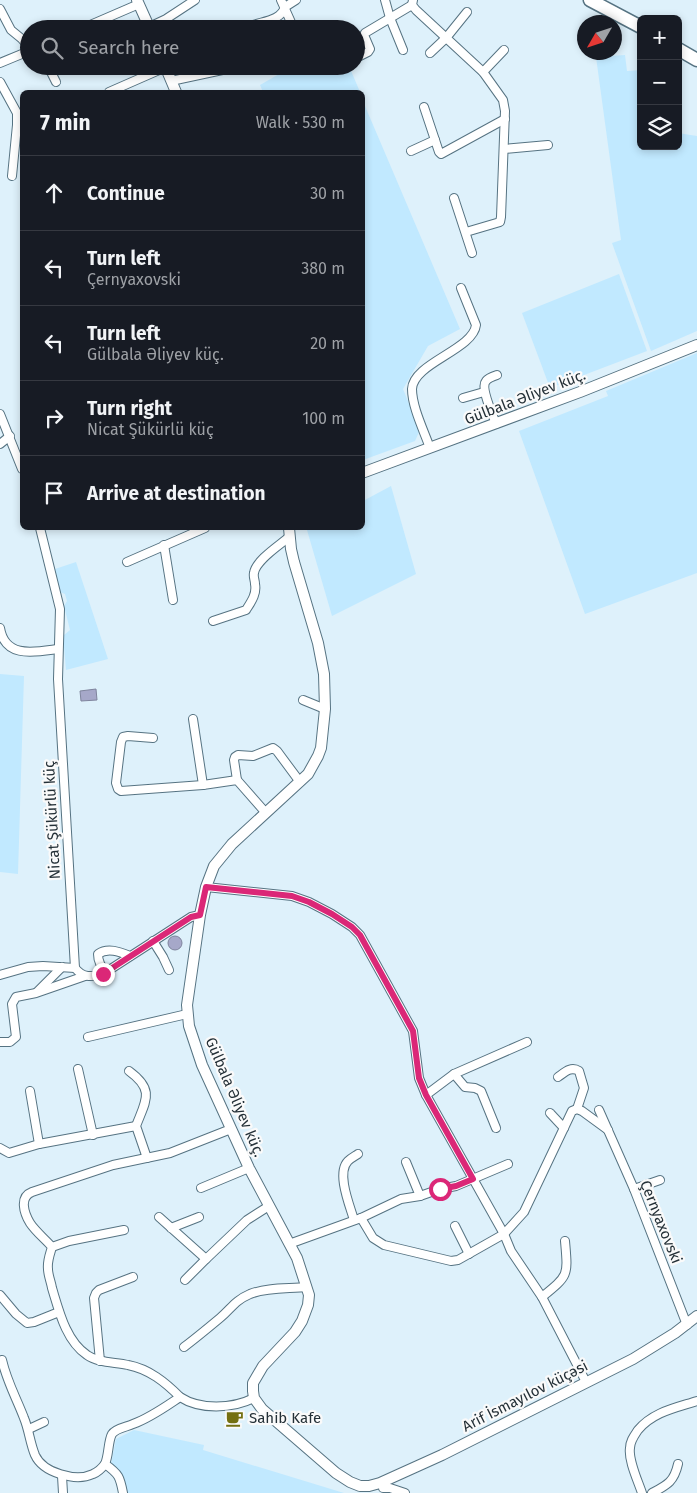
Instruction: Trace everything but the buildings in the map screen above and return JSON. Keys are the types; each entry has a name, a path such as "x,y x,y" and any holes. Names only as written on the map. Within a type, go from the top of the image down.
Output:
{"highway":[{"path":"590,0 637,25"},
{"path":"682,51 697,60"}],"street":[{"path":"164,20 195,0"},
{"path":"283,4 296,0"},
{"path":"385,0 403,50"},
{"path":"100,20 138,2 146,20"},
{"path":"365,33 412,3 483,72 503,100 505,119 500,222 466,232"},
{"path":"267,20 283,13 283,4"},
{"path":"283,4 290,20"},
{"path":"0,10 11,30 20,37"},
{"path":"430,53 446,38 468,12"},
{"path":"365,37 370,49 365,54"},
{"path":"483,72 504,50"},
{"path":"0,63 20,55"},
{"path":"52,75 56,82"},
{"path":"113,90 147,75"},
{"path":"168,75 175,90"},
{"path":"171,81 199,75"},
{"path":"0,82 16,113 17,125 12,176"},
{"path":"424,107 441,154 505,119"},
{"path":"411,151 435,140"},
{"path":"504,149 548,145"},
{"path":"454,198 472,253"},
{"path":"430,448 414,402 413,383 417,376 464,342 476,329 461,288"},
{"name":"Gülbala Əliyev küç.","path":"365,472 580,392 697,345"},
{"path":"496,424 484,392 484,382 497,375"},
{"path":"463,398 484,392"},
{"path":"0,414 20,464"},
{"path":"0,444 10,436"},
{"name":"Nicat Şükürlü küç","path":"40,530 60,609 58,649 64,797 75,968"},
{"path":"127,562 200,530"},
{"path":"213,621 246,610 255,595 256,585 253,576 256,567 289,532"},
{"name":"Gülbala Əliyev küç.","path":"254,1398 254,1383 258,1373 295,1332 302,1321 308,1305 309,1295 296,1258 249,1168 202,1065 187,1014 200,915 206,887 214,866 232,844 308,774 318,756 322,740 325,709 324,674 294,562 289,532"},
{"path":"164,545 173,600"},
{"path":"0,628 2,638 18,651 28,653 58,649"},
{"path":"304,700 325,709"},
{"path":"194,719 202,785"},
{"path":"153,738 123,737 116,783 121,791 202,785 236,780"},
{"path":"266,813 236,780 235,757 238,755 253,756 273,748 300,782"},
{"path":"206,887 292,896 309,902 332,914 352,927 360,935 413,1031 419,1078 426,1095 504,1234 511,1251 542,1296 586,1382"},
{"path":"0,1042 10,1042 16,1037 12,1004 16,996 36,993 85,976 92,977 106,972 191,917 200,915"},
{"path":"153,941 169,970"},
{"path":"106,972 98,959 98,954 101,952 117,951 130,956"},
{"path":"0,975 28,967 43,966 75,968 85,976"},
{"path":"36,993 62,967"},
{"path":"88,1037 187,1014"},
{"path":"426,1095 454,1074 527,1042"},
{"path":"358,1154 347,1162 343,1172 344,1185 358,1219 373,1238 384,1245 451,1261 458,1260 504,1234 524,1212 572,1111 577,1109 584,1088 579,1071 575,1068 571,1068 558,1077"},
{"path":"78,1070 92,1134"},
{"path":"129,1070 140,1079 146,1092 146,1101 136,1126 147,1158"},
{"path":"454,1074 466,1087 480,1091 496,1128"},
{"path":"30,1091 39,1144"},
{"path":"577,1109 608,1130"},
{"name":"Çernyaxovski","path":"599,1110 634,1189 687,1325"},
{"path":"550,1113 564,1128"},
{"path":"0,1148 8,1152 39,1144 136,1126"},
{"path":"52,1247 29,1222 24,1206 24,1198 27,1194 113,1165 170,1153 230,1128"},
{"path":"406,1162 420,1196"},
{"path":"289,1244 358,1219 401,1199 456,1186 508,1164"},
{"path":"201,1188 249,1168"},
{"path":"634,1189 660,1180"},
{"path":"185,1280 247,1220 269,1206"},
{"path":"159,1217 206,1259"},
{"path":"171,1228 199,1217"},
{"path":"455,1226 469,1254"},
{"path":"52,1247 70,1241 124,1230"},
{"path":"542,1296 560,1282 566,1274 566,1241"},
{"path":"52,1247 48,1260 48,1270 59,1312 78,1348 88,1356 130,1365 158,1377 187,1402 198,1405 238,1405 254,1398"},
{"path":"100,1360 94,1298 99,1290 133,1276"},
{"path":"184,1348 212,1326 225,1314 232,1304 239,1300 252,1294 279,1288 307,1287"},
{"path":"0,1295 16,1314 27,1323 59,1312"},
{"name":"Arif İsmayılov küçəsi","path":"254,1398 262,1409 336,1473 360,1486 383,1488 633,1359 687,1325 697,1316"},
{"path":"2,1360 10,1388 29,1428 36,1456 49,1469 62,1476 84,1477 94,1474 105,1464 109,1456 112,1434 116,1430 139,1422 180,1397"},
{"path":"642,1493 630,1454 629,1448 632,1438 641,1426 654,1416 697,1401"},
{"path":"29,1428 44,1422"},
{"path":"105,1464 116,1472 120,1478 123,1493"},
{"path":"652,1493 671,1482 678,1464"},
{"path":"62,1476 63,1493"},
{"path":"383,1488 390,1488 405,1493"}],"shaded area":[{"path":"622,55 625,55 627,71 637,70 637,150 682,150 682,134 697,136 697,331 651,351 612,243 621,240 596,60 622,60"},
{"path":"277,75 353,75 359,90 262,90 260,85"},
{"path":"365,106 460,329 428,346 403,389 420,430 415,441 365,459"},
{"path":"619,274 647,351 550,388 522,313"},
{"path":"697,353 697,573 585,614 519,431 608,396 606,391"},
{"path":"391,486 416,574 332,616 307,530 365,530 365,500"},
{"path":"76,562 108,659 66,670 63,636 70,630 64,606 67,601 65,594 60,592 55,569"},
{"path":"0,674 24,676 18,874 0,872"},
{"path":"96,689 97,700 81,701 80,691"},
{"path":"172,936 178,936 182,943 178,950 172,950 168,946 168,940"},
{"path":"134,1430 204,1445 203,1450 344,1493 124,1493 111,1464 116,1439"}],"place":[{"name":"Sahib Kafe","path":"235,1418"}],"route":[{"path":"103,974 191,917 200,915 206,887 292,896 309,902 332,914 352,927 360,935 400,1006 413,1031 419,1078 426,1095 473,1179 456,1186 440,1189"}]}
